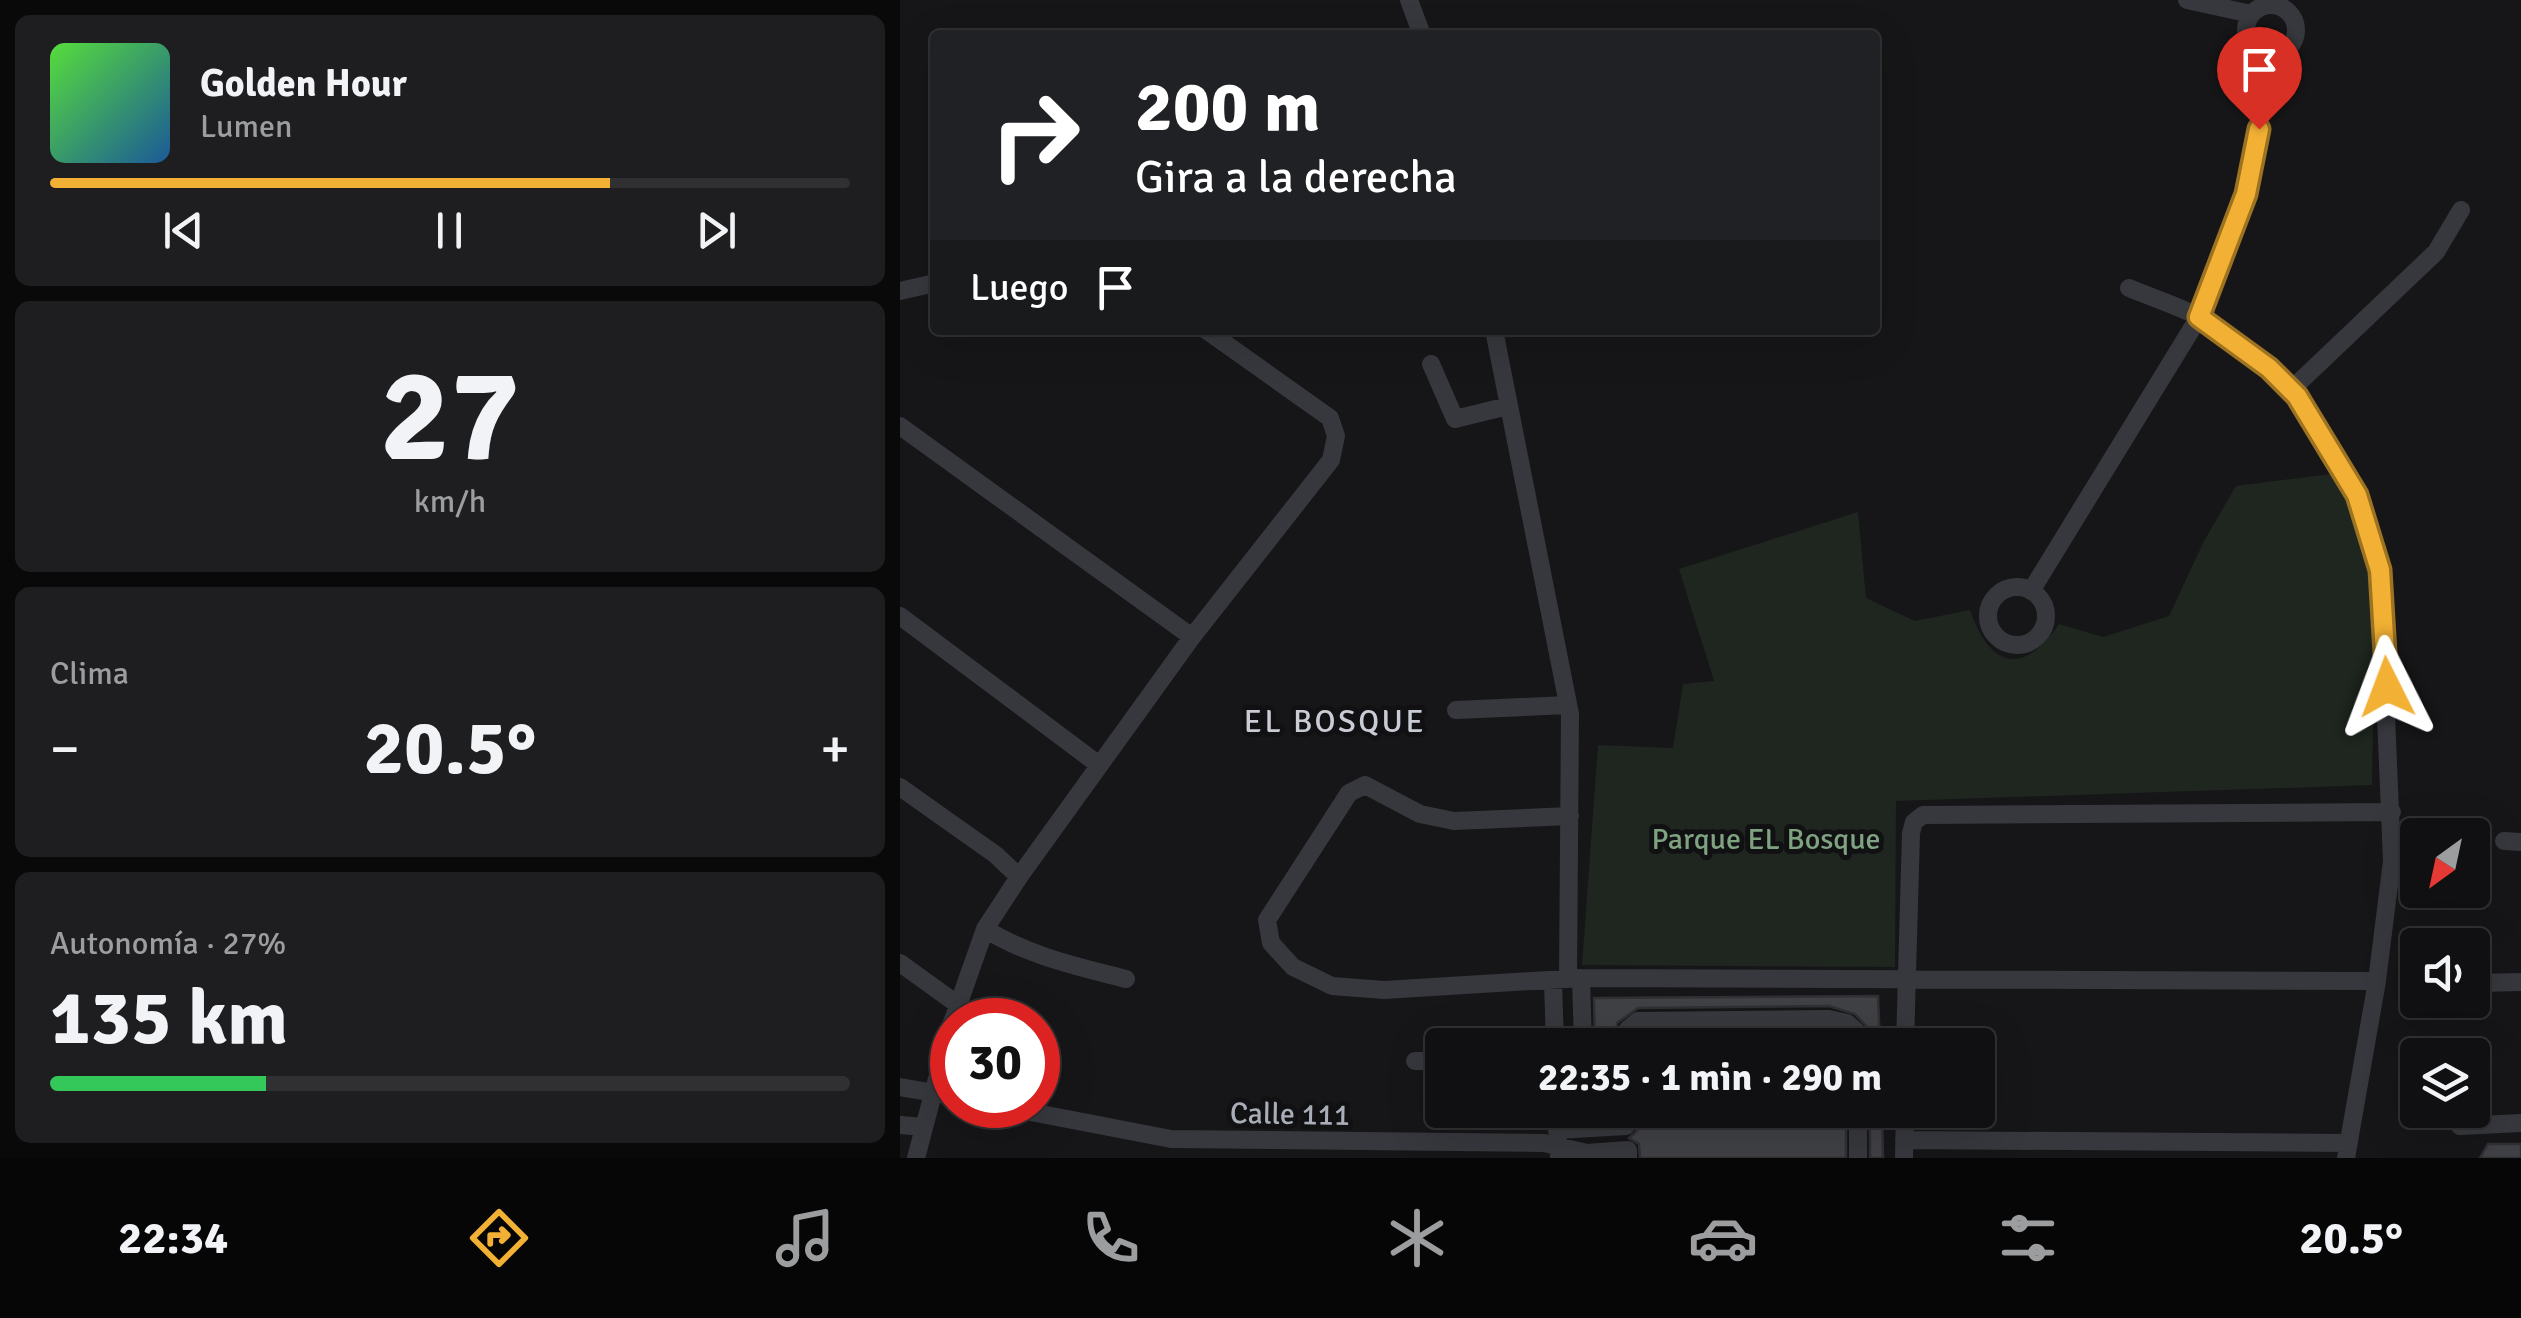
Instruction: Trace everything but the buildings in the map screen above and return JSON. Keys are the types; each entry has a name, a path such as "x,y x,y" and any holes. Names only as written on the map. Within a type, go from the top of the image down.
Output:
{"street":[{"path":"1408,0 1420,30"},
{"path":"2186,0 2251,14 2273,5 2293,18 2292,42 2272,54 2256,50 2247,37 2251,14"},
{"path":"2031,591 2199,317 2246,194 2272,54"},
{"path":"2291,390 2436,252 2461,210"},
{"path":"900,291 930,284"},
{"path":"1904,1149 2347,1150 2377,981 2392,861 2380,570 2374,542 2357,495 2291,390 2269,368 2199,317 2130,288"},
{"path":"960,998 984,929 1019,877 1192,637 1331,460 1336,436 1330,418 1213,335"},
{"path":"1495,335 1568,704 1568,980 1558,1028"},
{"path":"1430,364 1455,420 1508,406"},
{"path":"900,426 1192,637"},
{"path":"900,616 1099,765"},
{"path":"1456,710 1568,704"},
{"path":"1570,816 1454,821 1420,814 1365,785 1350,793 1267,920 1271,943 1293,968 1332,986 1384,990 1568,980 2377,981"},
{"path":"900,788 1019,877"},
{"path":"1906,1028 1911,833 1914,822 1923,815 2392,812"},
{"path":"984,929 1011,945 1050,960 1126,979"},
{"path":"900,963 936,998"},
{"path":"1568,980 1579,1028"},
{"path":"2490,983 2521,982"},
{"path":"1630,1028 1638,1021 1830,1019 1853,1028"},
{"path":"1415,1061 1425,1061"},
{"path":"900,1086 930,1092"},
{"path":"916,1158 930,1117"},
{"name":"Calle 111","path":"1060,1117 1171,1138 1558,1144 1587,1155 1628,1154"},
{"path":"2490,1125 2521,1123"},
{"path":"900,1125 924,1127"},
{"path":"1586,1128 1587,1155"},
{"path":"1627,1128 1628,1154"},
{"path":"1858,1128 1858,1158"}],"green space":[{"name":"Parque EL Bosque","path":"2338,473 2366,537 2374,651 2372,785 1896,801 1895,967 1582,965 1598,745 1673,748 1683,684 1714,681 1679,569 1858,512 1866,598 1915,621 1970,610 1987,644 1997,654 2008,659 2020,658 2046,641 2059,624 2103,637 2169,616 2204,541 2236,486"}],"district":[{"name":"EL BOSQUE","path":"1335,721"}],"route":[{"path":"2259,129 2246,194 2199,317 2269,368 2297,396 2357,495 2380,570 2387,687"}]}
